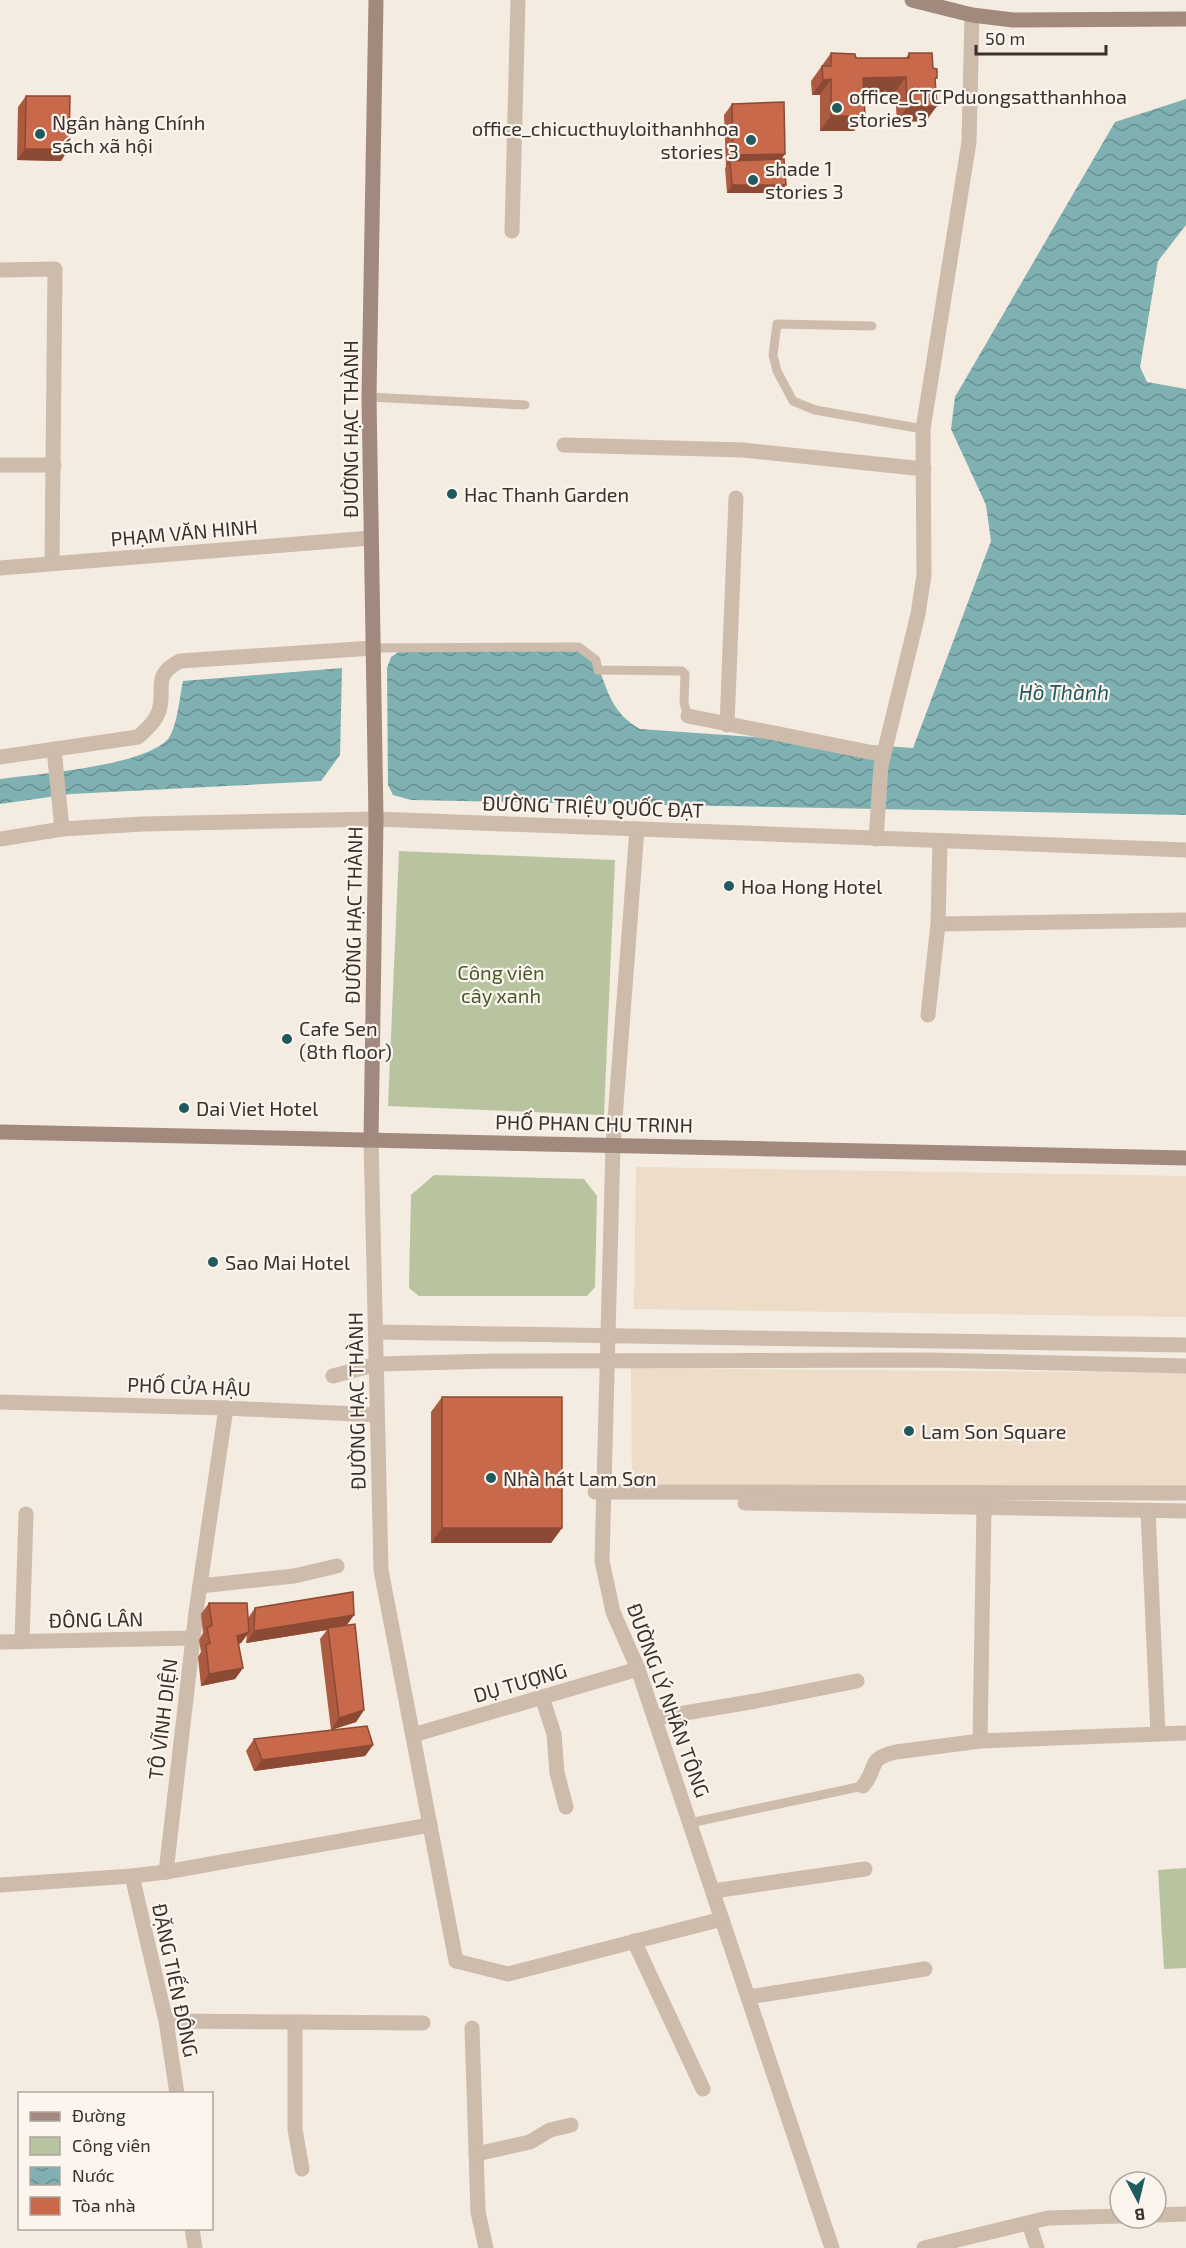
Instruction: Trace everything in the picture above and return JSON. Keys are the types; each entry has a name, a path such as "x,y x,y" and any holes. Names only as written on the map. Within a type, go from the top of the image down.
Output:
{"street":[{"name":"ĐƯỜNG HẠC THÀNH","path":"376,0 369,397 376,819 371,1139 381,1570 456,1961 508,1974 634,1941"},
{"path":"512,231 518,0"},
{"path":"912,0 972,15 1013,20 1186,19"},
{"path":"876,838 883,760 918,614 924,575 923,429 969,142 972,15"},
{"path":"0,270 55,269 52,563"},
{"path":"564,445 743,450 924,469"},
{"path":"0,465 54,465"},
{"path":"727,724 736,498"},
{"name":"PHẠM VĂN HINH","path":"0,568 371,538"},
{"path":"0,758 138,737 151,725 159,709 160,681 169,667 180,661 373,648"},
{"path":"688,716 883,760"},
{"path":"54,749 62,829"},
{"name":"ĐƯỜNG TRIỆU QUỐC ĐẠT","path":"0,839 62,829 142,824 376,819 1186,850"},
{"name":"ĐƯỜNG LÝ NHÂN TÔNG","path":"637,829 613,1145 609,1362 601,1495 602,1561 613,1612 638,1669 655,1718 832,2248"},
{"path":"928,1015 938,924 940,841"},
{"path":"938,924 1186,920"},
{"name":"PHỐ PHAN CHU TRINH","path":"0,1132 1186,1158"},
{"path":"375,1332 1186,1345"},
{"path":"333,1376 377,1364 495,1361 928,1360 1186,1366"},
{"name":"PHỐ CỬA HẬU","path":"0,1402 226,1407 377,1415"},
{"name":"TÔ VĨNH DIỆN","path":"166,1872 193,1638 226,1407"},
{"path":"601,1495 1186,1493"},
{"path":"601,1495 984,1508 1186,1511"},
{"path":"980,1741 984,1508"},
{"path":"1148,1511 1158,1734"},
{"path":"22,1642 26,1514"},
{"path":"200,1586 294,1576 337,1566"},
{"name":"ĐÔNG LÂN","path":"0,1642 193,1638"},
{"name":"DỤ TƯỢNG","path":"413,1735 638,1669"},
{"path":"655,1718 857,1681"},
{"path":"542,1697 554,1734 557,1773 566,1807"},
{"path":"863,1786 870,1778 873,1762 882,1755 980,1741 1186,1733"},
{"path":"0,1885 166,1872 430,1825"},
{"path":"713,1891 865,1869"},
{"name":"ĐẶNG TIẾN ĐÔNG","path":"132,1876 166,2021 177,2092"},
{"path":"704,2089 634,1941 722,1919"},
{"path":"748,1997 925,1969"},
{"path":"166,2021 423,2024"},
{"path":"295,2022 295,2129 302,2169"},
{"path":"472,2028 478,2212 486,2248"},
{"path":"476,2154 530,2142 550,2130 571,2125"},
{"path":"1168,2215 1186,2214"},
{"path":"924,2248 1048,2218 1108,2216"},
{"path":"1029,2223 1037,2248"},
{"path":"192,2230 195,2248"}],"lane":[{"path":"872,326 777,324 773,355 784,388 793,400 815,410 923,429"},
{"path":"369,397 525,405"},
{"path":"373,648 579,647 596,660 598,670 682,671 685,679 684,703 688,716"},
{"path":"690,1823 863,1786"}],"green space":[{"name":"Công viên cây xanh","path":"399,851 615,860 604,1115 388,1106"},
{"path":"434,1175 584,1179 597,1196 595,1287 587,1296 419,1296 409,1288 411,1195"},
{"path":"1186,1868 1186,1968 1164,1969 1158,1870"}],"shaded area":[{"path":"636,1167 1186,1176 1186,1317 634,1309"},
{"name":"Lam Son Square","path":"631,1368 1186,1373 1186,1488 632,1489"}],"water":[{"name":"Hồ Thành","path":"1186,99 1186,225 1158,261 1140,367 1147,382 1186,389 1186,815 411,800 393,795 388,785 387,668 391,657 403,649 575,650 595,657 616,707 622,715 640,729 913,748 991,541 986,505 951,429 955,397 1115,122"},
{"path":"342,668 340,755 321,781 71,794 0,804 0,779 114,762 155,748 171,734 183,681"}],"building":[{"path":"831,53 855,54 856,58 909,58 909,53 932,53 933,68 937,69 937,78 935,78 937,106 907,107 906,77 863,78 865,116 831,116 831,79 823,80 822,66 831,66"},
{"name":"Ngân hàng Chính sách xã hội","path":"26,96 70,96 69,149 25,149"},
{"name":"office_chicucthuyloithanhhoa stories 3","path":"784,102 785,154 733,155 732,104"},
{"name":"shade 1 stories 3","path":"784,159 786,185 732,185 730,161"},
{"name":"Nhà hát Lam Sơn","path":"442,1397 562,1397 562,1528 442,1528"},
{"path":"353,1592 354,1615 254,1631 255,1608"},
{"path":"209,1603 247,1603 249,1632 237,1636 243,1668 209,1674 206,1645 210,1643 207,1628 212,1625"},
{"path":"355,1624 364,1710 339,1718 328,1628"},
{"path":"367,1726 373,1745 262,1760 254,1739"}],"place":[{"name":"office_CTCPduongsatthanhhoa stories 3","path":"837,108"},
{"name":"Ngân hàng Chính sách xã hội","path":"40,134"},
{"name":"office_chicucthuyloithanhhoa stories 3","path":"751,140"},
{"name":"shade 1 stories 3","path":"753,180"},
{"name":"Hac Thanh Garden","path":"452,494"},
{"name":"Hoa Hong Hotel","path":"729,886"},
{"name":"Cafe Sen (8th floor)","path":"287,1039"},
{"name":"Dai Viet Hotel","path":"184,1108"},
{"name":"Sao Mai Hotel","path":"213,1262"},
{"name":"Lam Son Square","path":"909,1431"},
{"name":"Nhà hát Lam Sơn","path":"491,1478"}]}
